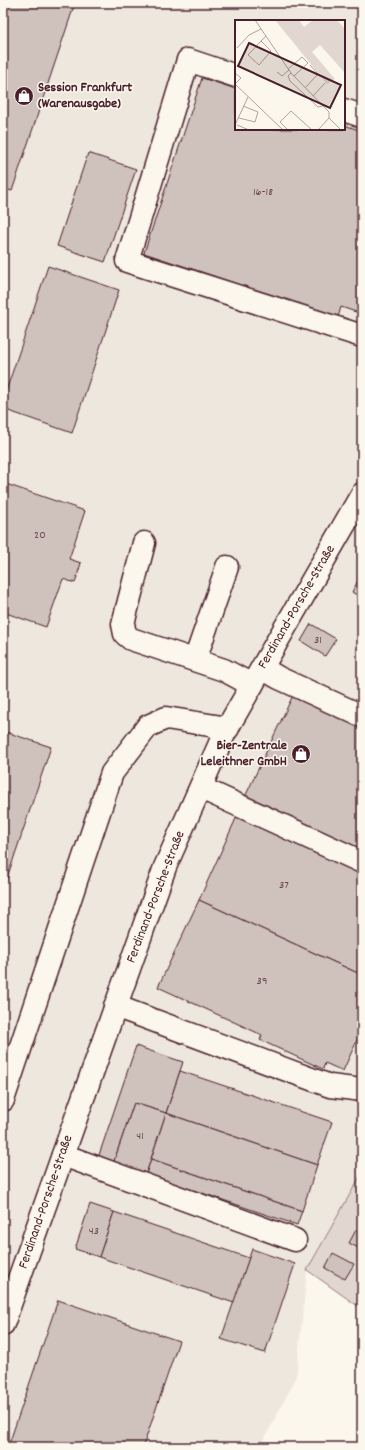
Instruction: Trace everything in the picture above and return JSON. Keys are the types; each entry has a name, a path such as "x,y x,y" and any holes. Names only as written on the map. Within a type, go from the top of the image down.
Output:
{"street":[{"path":"235,76 188,60 127,261 362,336"},
{"path":"345,110 362,116"},
{"name":"Ferdinand-Porsche-Straße","path":"3,1324 164,867 228,728 362,494"},
{"path":"144,543 123,624 125,634 131,639 224,670 279,678 362,716"},
{"path":"195,660 227,567"},
{"path":"3,1100 112,773 148,726 166,718 228,728"},
{"path":"201,788 362,862"},
{"path":"115,1006 330,1086 362,1090"},
{"path":"63,1155 295,1240"}],"shaded area":[{"path":"3,3 362,3 362,1173 307,1270 296,1378 260,1447 3,1447"},
{"path":"362,1173 362,1309 307,1270"}],"building":[{"name":"Session Frankfurt (Warenausgabe)","path":"3,3 75,3 12,191 3,188"},
{"path":"202,78 235,89 235,130 345,130 345,125 362,131 362,314 341,307 338,317 144,253"},
{"path":"88,153 136,169 105,262 57,246"},
{"path":"48,266 119,290 72,433 3,409 3,400"},
{"path":"3,483 85,511 69,559 81,563 75,583 63,579 46,627 3,612"},
{"path":"362,573 362,598 352,592"},
{"path":"311,624 336,639 325,656 301,641"},
{"path":"295,691 362,722 362,853 244,799"},
{"path":"3,731 51,747 3,890"},
{"path":"238,814 362,870 362,975 199,900"},
{"path":"199,900 362,975 362,1029 343,1071 325,1063 323,1069 260,1040 262,1035 158,987"},
{"path":"136,1046 183,1062 166,1113 134,1103 113,1164 98,1158"},
{"path":"180,1071 332,1122 317,1165 166,1113"},
{"path":"134,1103 166,1113 146,1174 113,1164"},
{"path":"166,1113 317,1165 302,1211 151,1159"},
{"path":"151,1159 302,1211 297,1225 146,1174"},
{"path":"90,1204 114,1212 99,1257 75,1249"},
{"path":"114,1212 249,1258 234,1303 99,1257"},
{"path":"356,1230 362,1234 362,1250 349,1243"},
{"path":"252,1249 295,1264 265,1353 221,1339"},
{"path":"333,1253 354,1264 345,1279 325,1268"},
{"path":"58,1300 179,1341 143,1447 8,1447"}],"place":[{"name":"Session Frankfurt (Warenausgabe)","path":"24,96"},
{"name":"Bier-Zentrale Leleithner GmbH","path":"301,754"}]}
